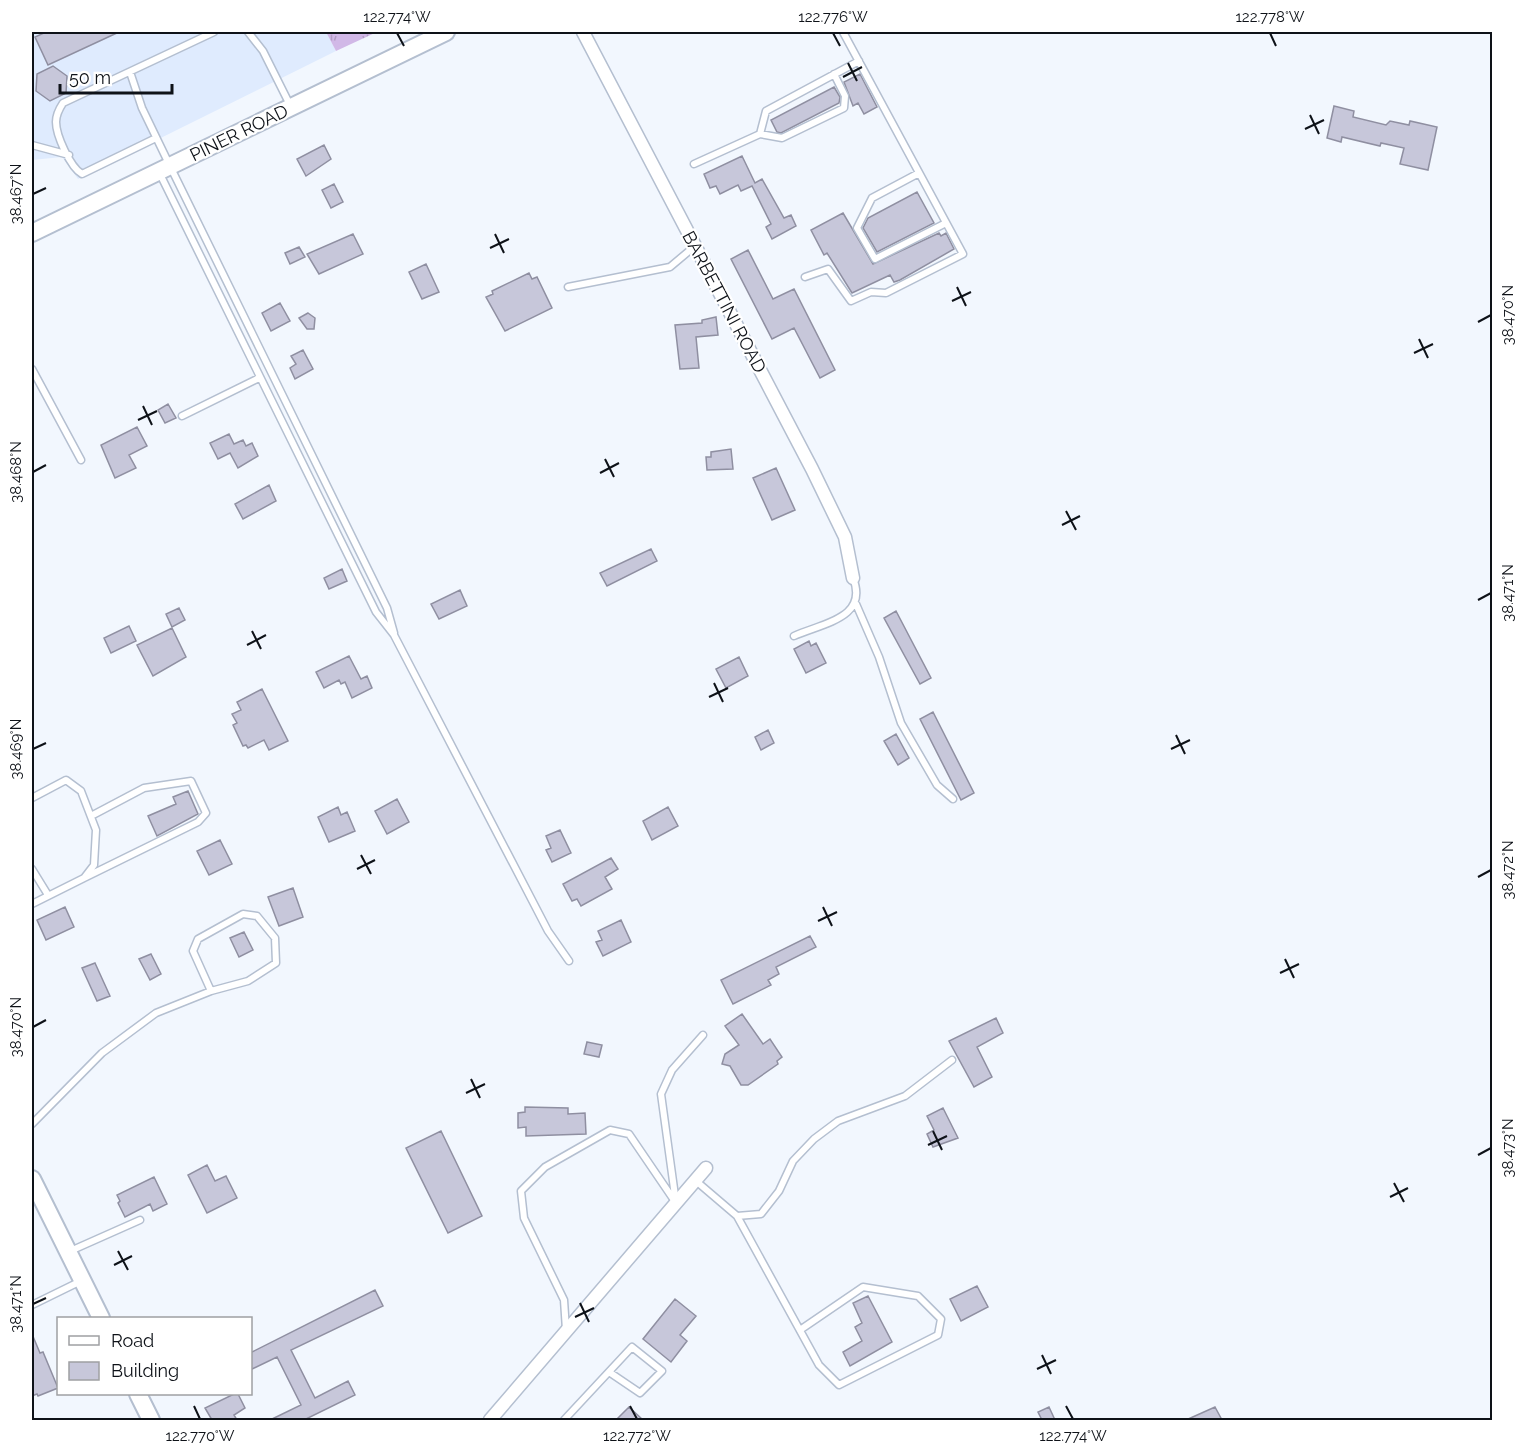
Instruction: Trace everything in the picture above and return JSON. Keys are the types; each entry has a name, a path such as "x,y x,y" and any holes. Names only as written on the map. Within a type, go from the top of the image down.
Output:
{"street":[{"name":"PINER ROAD","path":"32,231 447,32"},
{"name":"BARBETTINI ROAD","path":"583,32 845,537 853,578"},
{"path":"490,1420 706,1168"},
{"path":"32,1179 100,1317"},
{"path":"138,1395 151,1420"}],"lane":[{"path":"156,138 82,174 77,171 56,128 56,118 63,103 214,32"},
{"path":"248,32 263,51 291,108"},
{"path":"805,277 828,269 852,301 872,292 886,293 963,254 843,32"},
{"path":"760,134 766,111 859,61"},
{"path":"130,72 156,138 164,169 259,378 376,612 394,635 548,931 569,960"},
{"path":"694,164 760,134 782,138 844,108 845,96 834,74"},
{"path":"32,146 69,155"},
{"path":"164,169 387,608 394,635"},
{"path":"919,173 872,198 857,228 875,259 946,223"},
{"path":"568,287 669,267 695,246"},
{"path":"32,369 81,460"},
{"path":"182,416 259,378"},
{"path":"794,636 835,619 856,604 859,594 853,578"},
{"path":"856,604 879,657 901,723 937,785 952,799"},
{"path":"32,798 66,780 81,791 96,830 94,865 84,878"},
{"path":"32,903 198,822 206,813 191,781 144,788 90,816"},
{"path":"32,869 48,895"},
{"path":"32,1124 102,1053 156,1013 211,992 249,981 276,963 275,938 257,916 243,914 198,939 193,951 211,992"},
{"path":"676,1203 661,1094 672,1070 704,1035"},
{"path":"737,1216 761,1214 780,1191 793,1161 813,1139 838,1121 905,1096 952,1060"},
{"path":"567,1330 564,1300 524,1218 521,1191 545,1167 610,1130 629,1134 676,1203"},
{"path":"695,1180 737,1216 819,1365 839,1385 938,1335 941,1319 918,1296 863,1287 800,1330"},
{"path":"68,1252 140,1220"},
{"path":"32,1305 82,1281"},
{"path":"564,1420 632,1347 662,1371 640,1393 609,1372"}],"shaded area":[{"path":"32,32 326,32 336,51 78,179 62,157 32,160"}],"green space":[{"path":"326,32 377,32 336,51"}],"building":[{"path":"46,32 119,32 48,65 35,37"},
{"path":"53,66 67,76 66,93 50,101 36,91 37,74"},
{"path":"860,74 877,107 864,114 858,103 853,106 844,82"},
{"path":"834,87 840,97 839,103 781,133 777,132 771,120"},
{"path":"1334,106 1354,111 1353,117 1386,125 1390,121 1409,125 1410,121 1437,127 1428,170 1400,164 1404,148 1381,143 1380,146 1342,137 1341,142 1327,138"},
{"path":"324,145 331,159 306,176 297,159"},
{"path":"742,156 755,183 762,179 784,218 791,215 796,226 772,239 766,227 771,224 752,186 741,191 738,185 720,194 716,186 710,188 704,174"},
{"path":"334,184 343,202 331,208 322,190"},
{"path":"917,192 934,223 877,252 863,228 868,218"},
{"path":"843,213 873,264 939,233 941,236 946,233 954,249 900,280 894,282 890,275 852,293 827,253 824,255 811,230"},
{"path":"353,234 363,254 319,274 307,254"},
{"path":"299,247 305,257 290,264 285,253"},
{"path":"748,250 773,299 794,289 835,370 820,378 794,328 772,339 731,259"},
{"path":"426,264 439,292 422,299 409,272"},
{"path":"529,273 532,279 537,277 552,308 505,331 486,297 493,294 492,291"},
{"path":"280,303 290,321 271,331 262,313"},
{"path":"308,313 315,318 314,329 307,329 299,318"},
{"path":"716,317 718,335 696,337 699,368 680,369 675,325 702,323 702,320"},
{"path":"303,350 313,369 295,379 290,368 296,364 291,356"},
{"path":"168,404 176,418 165,423 158,410"},
{"path":"137,427 147,446 129,455 136,468 115,478 101,445"},
{"path":"229,434 234,444 243,440 246,446 252,443 258,456 238,468 230,453 218,459 210,443"},
{"path":"731,449 733,469 707,470 706,457 711,457 711,452"},
{"path":"776,468 795,510 772,520 753,478"},
{"path":"269,485 276,501 243,519 235,504"},
{"path":"651,549 657,561 607,586 600,573"},
{"path":"342,569 347,581 329,589 324,578"},
{"path":"460,590 467,606 439,619 431,604"},
{"path":"179,608 185,620 172,627 166,614"},
{"path":"896,611 931,678 920,684 884,618"},
{"path":"129,626 136,641 111,653 104,638"},
{"path":"172,628 186,657 153,676 137,645"},
{"path":"809,641 811,646 816,643 826,663 806,673 794,649"},
{"path":"349,656 361,679 367,676 372,688 352,698 345,682 341,684 339,680 324,688 316,672"},
{"path":"739,657 748,676 726,688 716,669"},
{"path":"262,689 288,741 269,750 264,740 248,748 246,745 243,746 233,725 237,723 232,714 241,710 237,702"},
{"path":"933,712 974,793 961,800 920,719"},
{"path":"768,730 774,743 761,750 755,737"},
{"path":"896,734 909,758 898,765 884,741"},
{"path":"188,791 198,814 157,836 148,816 176,804 173,797"},
{"path":"397,799 409,822 387,834 375,811"},
{"path":"338,807 341,815 347,812 355,831 329,842 318,817"},
{"path":"668,807 678,826 652,840 643,821"},
{"path":"560,830 571,853 552,862 546,850 551,848 546,836"},
{"path":"220,840 232,864 209,875 197,851"},
{"path":"611,858 618,869 605,877 612,889 581,906 577,899 572,901 563,884"},
{"path":"293,888 303,917 279,926 268,897"},
{"path":"65,907 74,927 46,940 37,920"},
{"path":"621,920 631,942 603,956 596,942 602,940 598,931"},
{"path":"244,932 253,950 239,957 230,938"},
{"path":"810,936 816,947 776,967 779,974 768,980 771,985 733,1004 721,980"},
{"path":"151,954 161,974 150,980 139,959"},
{"path":"95,963 110,996 97,1001 82,968"},
{"path":"742,1014 763,1044 770,1039 782,1057 777,1061 778,1064 748,1085 741,1085 730,1066 722,1064 725,1054 739,1045 725,1026"},
{"path":"996,1018 1003,1033 977,1047 992,1077 974,1087 949,1041"},
{"path":"587,1042 602,1045 599,1057 584,1054"},
{"path":"525,1107 568,1108 568,1114 585,1113 586,1134 526,1136 526,1127 518,1128 518,1113 525,1112"},
{"path":"943,1108 958,1138 933,1147 927,1134 934,1130 927,1116"},
{"path":"441,1131 482,1216 448,1233 406,1148"},
{"path":"207,1165 215,1181 226,1176 237,1198 207,1213 188,1175"},
{"path":"154,1177 167,1204 153,1211 150,1204 125,1217 117,1195"},
{"path":"977,1286 988,1307 961,1321 950,1299"},
{"path":"375,1290 383,1306 291,1350 315,1398 348,1381 355,1395 304,1420 270,1420 301,1405 277,1357 252,1369 252,1352"},
{"path":"868,1296 892,1342 850,1366 843,1352 862,1341 855,1327 862,1323 853,1303"},
{"path":"675,1299 696,1316 680,1335 687,1341 671,1362 643,1339"},
{"path":"32,1334 40,1353 43,1352 57,1388 32,1396"},
{"path":"232,1395 238,1395 245,1408 234,1415 237,1420 212,1420 205,1408"},
{"path":"629,1407 643,1420 616,1420"},
{"path":"1049,1407 1055,1420 1042,1420 1038,1412"},
{"path":"1215,1407 1222,1420 1186,1420"}]}
